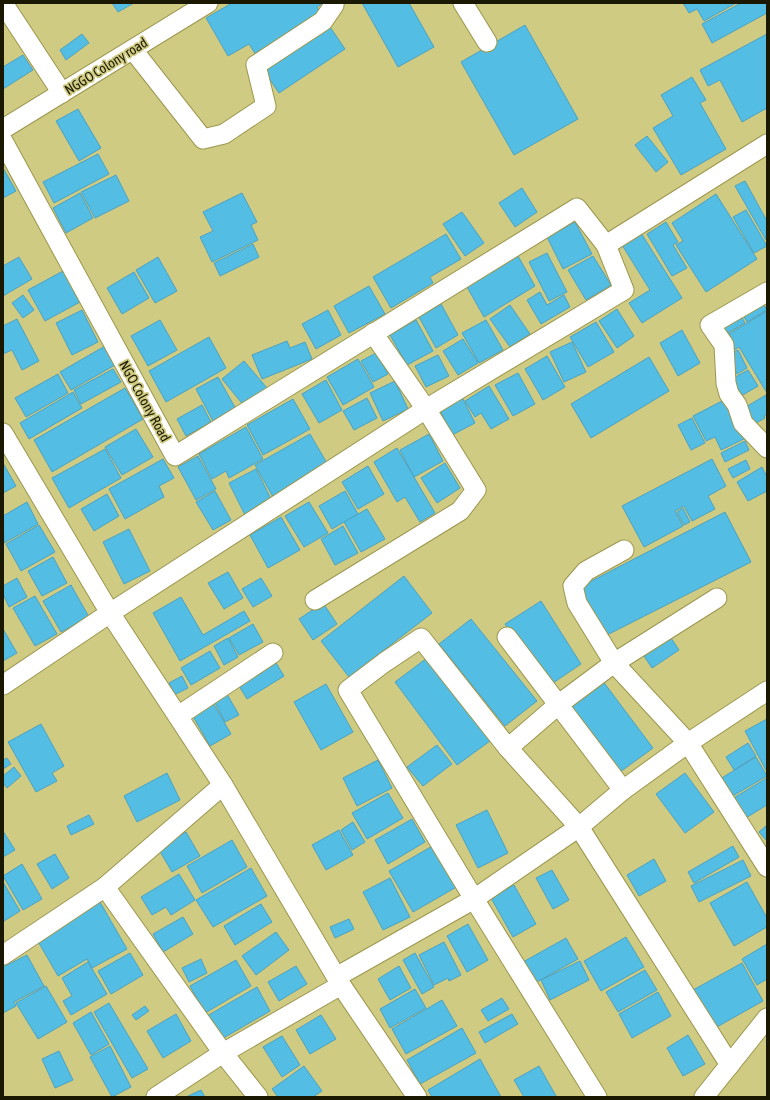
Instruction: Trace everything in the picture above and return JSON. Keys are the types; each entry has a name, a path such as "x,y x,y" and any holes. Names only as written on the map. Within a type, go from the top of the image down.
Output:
{"street":[{"path":"3,3 62,94"},
{"path":"133,50 203,139 224,134 266,106 256,64 323,21 334,5 333,3"},
{"path":"463,3 487,42"},
{"name":"NGGO Colony road","path":"3,128 62,94 133,50 200,5"},
{"name":"NGO Colony Road","path":"3,141 175,456 373,333"},
{"path":"606,246 767,144"},
{"path":"3,685 110,612 426,409 624,290 606,246 577,208 373,333 426,409 476,490 460,511 315,600"},
{"path":"767,292 710,325 724,345 726,383 729,394 743,423 767,448"},
{"path":"3,433 110,612 223,785 339,981 417,1097"},
{"path":"624,550 586,571 573,586 577,603 614,662 688,743 767,867"},
{"path":"508,748 559,704 614,662 717,598"},
{"path":"507,637 623,790"},
{"path":"597,1097 474,899 348,690 385,662 421,638 508,748 579,827 730,1065"},
{"path":"178,716 273,653"},
{"path":"156,1097 223,1053 474,899 579,827 623,790 688,743 767,691"},
{"path":"3,955 105,887 223,785"},
{"path":"105,887 223,1053 258,1097"},
{"path":"704,1097 767,1018"}],"building":[{"path":"112,3 134,3 118,12"},
{"path":"232,3 323,3 317,7 322,17 256,55 249,44 228,56 206,18"},
{"path":"362,3 409,3 434,47 398,67"},
{"path":"683,3 736,3 704,21 697,9 689,13"},
{"path":"741,3 767,3 767,13 712,43 702,24"},
{"path":"328,24 345,49 279,93 262,68"},
{"path":"525,25 578,119 514,155 461,62"},
{"path":"82,34 89,43 66,60 60,50"},
{"path":"767,34 767,108 742,122 720,80 708,86 700,70"},
{"path":"23,55 33,70 3,89 3,67"},
{"path":"692,77 706,100 700,103 726,149 681,175 653,128 673,116 661,95"},
{"path":"78,109 101,148 79,161 56,121"},
{"path":"647,136 668,162 656,172 635,145"},
{"path":"98,154 109,174 54,203 43,182"},
{"path":"3,168 16,191 3,198"},
{"path":"116,175 129,201 95,218 81,192"},
{"path":"745,181 767,221 766,240 735,186"},
{"path":"522,188 537,212 515,227 499,203"},
{"path":"80,193 93,218 66,233 53,208"},
{"path":"242,193 257,222 251,225 258,240 212,262 200,237 213,231 203,212"},
{"path":"716,194 757,259 706,292 676,245 683,241 672,223"},
{"path":"746,210 767,246 754,253 733,217"},
{"path":"462,212 484,243 465,256 443,224"},
{"path":"575,222 592,254 563,269 547,237"},
{"path":"666,222 678,242 673,245 687,268 672,276 647,234"},
{"path":"641,233 682,298 642,323 629,303 650,290 622,245"},
{"path":"446,234 461,259 430,277 433,283 391,308 373,277"},
{"path":"253,244 259,257 220,276 214,263"},
{"path":"547,253 567,292 549,301 529,262"},
{"path":"518,256 535,286 484,317 467,287"},
{"path":"593,256 611,285 586,300 568,270"},
{"path":"19,257 32,279 3,296 3,266"},
{"path":"158,257 177,291 155,303 136,270"},
{"path":"63,271 80,302 45,321 28,290"},
{"path":"134,272 149,298 122,314 107,288"},
{"path":"369,286 385,314 349,333 334,306"},
{"path":"540,292 547,305 564,295 570,307 541,324 527,300"},
{"path":"23,295 34,310 23,318 12,303"},
{"path":"760,298 767,310 747,322 740,310"},
{"path":"441,304 458,335 436,348 419,317"},
{"path":"510,305 530,334 510,347 490,319"},
{"path":"617,309 634,336 617,348 599,321"},
{"path":"82,310 98,342 72,355 56,323"},
{"path":"328,310 341,335 316,349 302,324"},
{"path":"767,311 767,393 739,347 732,351 724,337"},
{"path":"739,312 745,323 721,337 715,326"},
{"path":"17,319 39,361 22,370 12,350 3,354 3,326"},
{"path":"160,320 177,350 148,366 131,336"},
{"path":"416,320 433,351 407,365 390,335"},
{"path":"486,320 503,350 479,363 462,333"},
{"path":"596,322 614,352 588,367 570,337"},
{"path":"682,330 700,363 678,376 660,343"},
{"path":"209,337 226,368 166,402 149,371"},
{"path":"463,339 478,363 458,375 443,351"},
{"path":"287,341 290,348 305,342 312,359 262,379 252,355"},
{"path":"572,342 586,372 564,382 550,352"},
{"path":"105,346 115,365 71,390 60,372"},
{"path":"738,350 747,368 737,374 727,355"},
{"path":"376,353 388,374 373,382 361,361"},
{"path":"438,355 449,376 426,387 415,366"},
{"path":"547,356 565,387 543,400 525,369"},
{"path":"649,357 669,391 591,438 571,404"},
{"path":"358,359 374,387 343,405 327,377"},
{"path":"244,361 267,388 245,407 222,379"},
{"path":"113,369 121,382 81,404 74,390"},
{"path":"748,370 758,386 736,399 726,382"},
{"path":"518,373 535,404 513,416 495,385"},
{"path":"58,374 68,393 26,417 15,398"},
{"path":"218,377 237,411 214,423 196,389"},
{"path":"326,380 342,410 319,423 302,394"},
{"path":"395,381 408,409 383,421 370,393"},
{"path":"489,386 509,419 491,429 481,413 475,417 465,401"},
{"path":"125,388 143,419 52,472 34,440"},
{"path":"73,392 82,408 29,439 20,423"},
{"path":"766,395 767,414 764,416 765,418 749,427 739,411"},
{"path":"462,397 475,423 452,435 439,408"},
{"path":"367,398 377,418 354,430 343,411"},
{"path":"293,399 310,429 263,455 247,425"},
{"path":"726,399 746,438 721,450 715,437 706,441 693,416"},
{"path":"202,405 211,422 186,436 177,419"},
{"path":"692,418 705,443 691,450 678,425"},
{"path":"246,427 263,459 229,478 226,471 212,479 199,454"},
{"path":"136,429 153,457 122,475 105,447"},
{"path":"310,434 328,465 273,497 255,465"},
{"path":"429,434 443,461 414,477 400,450"},
{"path":"745,441 749,450 725,462 721,453"},
{"path":"397,448 435,513 420,522 405,497 397,502 374,462"},
{"path":"105,449 121,478 69,508 52,478"},
{"path":"198,456 216,489 196,500 178,467"},
{"path":"163,459 174,478 159,486 164,497 125,519 109,489"},
{"path":"712,459 726,486 708,496 715,509 692,521 684,506 675,511 683,526 644,547 622,506"},
{"path":"746,460 750,469 733,478 728,469"},
{"path":"3,463 16,486 3,493"},
{"path":"445,463 460,488 437,503 421,478"},
{"path":"368,466 384,494 358,509 342,482"},
{"path":"762,467 767,477 767,491 748,501 737,482"},
{"path":"256,469 273,503 246,517 229,483"},
{"path":"215,491 231,520 213,530 196,502"},
{"path":"345,491 358,514 332,529 319,506"},
{"path":"107,494 119,516 94,531 81,509"},
{"path":"27,502 38,524 4,543 3,516"},
{"path":"309,502 328,533 304,547 285,516"},
{"path":"683,508 690,522 684,525 677,512"},
{"path":"367,509 385,539 361,552 344,522"},
{"path":"725,512 751,562 601,638 576,589"},
{"path":"281,517 300,550 268,568 250,535"},
{"path":"39,525 55,552 21,571 6,544"},
{"path":"343,526 358,553 335,565 321,539"},
{"path":"129,529 150,571 124,584 103,542"},
{"path":"53,557 67,583 42,596 28,571"},
{"path":"228,572 243,598 224,609 208,583"},
{"path":"404,576 432,613 349,677 321,641"},
{"path":"17,578 27,597 9,607 3,594 3,586"},
{"path":"261,578 272,596 253,607 242,589"},
{"path":"71,585 89,617 61,632 43,601"},
{"path":"35,596 57,634 35,646 13,608"},
{"path":"181,597 203,635 244,611 250,621 180,661 153,613"},
{"path":"541,601 581,664 547,687 505,624"},
{"path":"323,603 337,624 313,640 299,619"},
{"path":"471,619 537,701 505,726 439,644"},
{"path":"253,624 263,642 239,655 229,638"},
{"path":"3,629 17,653 3,661"},
{"path":"667,632 679,650 652,668 640,650"},
{"path":"228,638 238,657 224,665 214,646"},
{"path":"210,651 220,668 191,685 181,668"},
{"path":"273,658 284,676 247,699 236,681"},
{"path":"427,658 490,741 457,765 395,682"},
{"path":"182,676 188,688 174,695 169,683"},
{"path":"602,680 653,748 620,772 569,704"},
{"path":"326,684 353,732 321,750 294,702"},
{"path":"224,689 239,715 225,722 212,697"},
{"path":"212,701 231,734 210,746 191,713"},
{"path":"767,719 767,772 745,731"},
{"path":"41,724 64,766 52,773 57,781 36,792 8,742"},
{"path":"748,743 756,756 734,770 726,757"},
{"path":"437,745 452,764 423,786 407,767"},
{"path":"756,757 767,776 731,797 720,779"},
{"path":"7,758 11,764 3,769 3,760"},
{"path":"378,760 392,788 357,806 343,778"},
{"path":"14,767 21,776 7,788 3,783 3,776"},
{"path":"167,773 180,800 137,822 124,796"},
{"path":"685,773 714,812 685,833 656,794"},
{"path":"767,778 767,805 744,819 732,799"},
{"path":"388,793 403,818 367,839 352,813"},
{"path":"487,810 508,853 478,868 456,825"},
{"path":"89,815 94,824 71,835 67,826"},
{"path":"412,819 425,842 388,864 375,840"},
{"path":"353,822 365,842 352,850 341,830"},
{"path":"767,825 767,841 759,832"},
{"path":"339,830 353,855 326,870 312,845"},
{"path":"3,831 15,850 3,857"},
{"path":"186,832 200,856 172,872 158,848"},
{"path":"232,840 247,867 202,893 187,866"},
{"path":"436,844 460,885 413,912 389,871"},
{"path":"733,846 739,857 694,883 688,872"},
{"path":"55,854 69,878 52,889 37,864"},
{"path":"654,859 666,881 639,896 627,875"},
{"path":"743,860 751,876 699,902 691,886"},
{"path":"22,864 42,899 23,910 3,876"},
{"path":"251,868 267,896 213,927 196,900"},
{"path":"552,870 569,900 553,909 536,878"},
{"path":"179,874 195,900 171,915 166,907 152,915 141,897"},
{"path":"390,878 410,917 383,930 363,892"},
{"path":"3,882 20,911 4,921 3,919"},
{"path":"747,882 767,918 767,927 734,946 710,903"},
{"path":"514,885 536,924 513,937 491,898"},
{"path":"100,902 127,949 92,968 87,959 58,976 36,938"},
{"path":"261,904 272,922 235,945 224,926"},
{"path":"183,917 193,934 163,952 153,934"},
{"path":"349,919 354,929 335,938 330,927"},
{"path":"468,924 488,960 467,972 447,936"},
{"path":"276,932 289,950 256,975 242,956"},
{"path":"626,937 644,967 601,991 584,961"},
{"path":"566,938 578,959 535,983 523,962"},
{"path":"444,942 461,975 449,981 448,978 434,985 419,955"},
{"path":"767,944 767,979 757,985 742,959"},
{"path":"130,953 143,975 111,994 98,971"},
{"path":"415,953 434,987 422,994 403,960"},
{"path":"27,955 44,986 14,1002 16,1006 3,1013 3,967"},
{"path":"201,959 207,973 189,982 182,968"},
{"path":"236,960 251,986 205,1013 190,986"},
{"path":"580,961 589,980 550,1000 541,980"},
{"path":"88,962 107,994 71,1015 63,1001 72,996 62,978"},
{"path":"742,963 763,1001 715,1028 693,990"},
{"path":"296,966 307,984 279,1001 268,982"},
{"path":"399,966 411,988 390,1000 378,979"},
{"path":"645,970 657,990 618,1012 606,992"},
{"path":"46,986 67,1022 38,1039 16,1003"},
{"path":"257,987 270,1011 220,1040 207,1016"},
{"path":"415,989 426,1008 390,1028 380,1009"},
{"path":"658,992 671,1016 632,1038 619,1014"},
{"path":"502,998 509,1009 488,1021 481,1010"},
{"path":"442,1000 457,1026 406,1054 392,1029"},
{"path":"109,1003 148,1069 132,1078 94,1012"},
{"path":"145,1006 149,1011 136,1020 132,1015"},
{"path":"91,1012 109,1044 91,1055 73,1023"},
{"path":"176,1014 191,1041 163,1058 147,1031"},
{"path":"512,1014 518,1024 485,1043 479,1032"},
{"path":"321,1015 336,1039 310,1054 296,1030"},
{"path":"462,1028 476,1053 420,1084 407,1060"},
{"path":"688,1035 705,1064 683,1076 667,1048"},
{"path":"282,1036 300,1065 282,1077 263,1047"},
{"path":"110,1046 131,1087 112,1097 90,1057"},
{"path":"59,1051 73,1080 55,1088 42,1059"},
{"path":"480,1059 501,1097 432,1097 428,1090"},
{"path":"304,1066 322,1091 313,1097 278,1097 272,1089"},
{"path":"539,1066 556,1096 524,1097 514,1080"},
{"path":"201,1090 205,1097 186,1097"}]}
